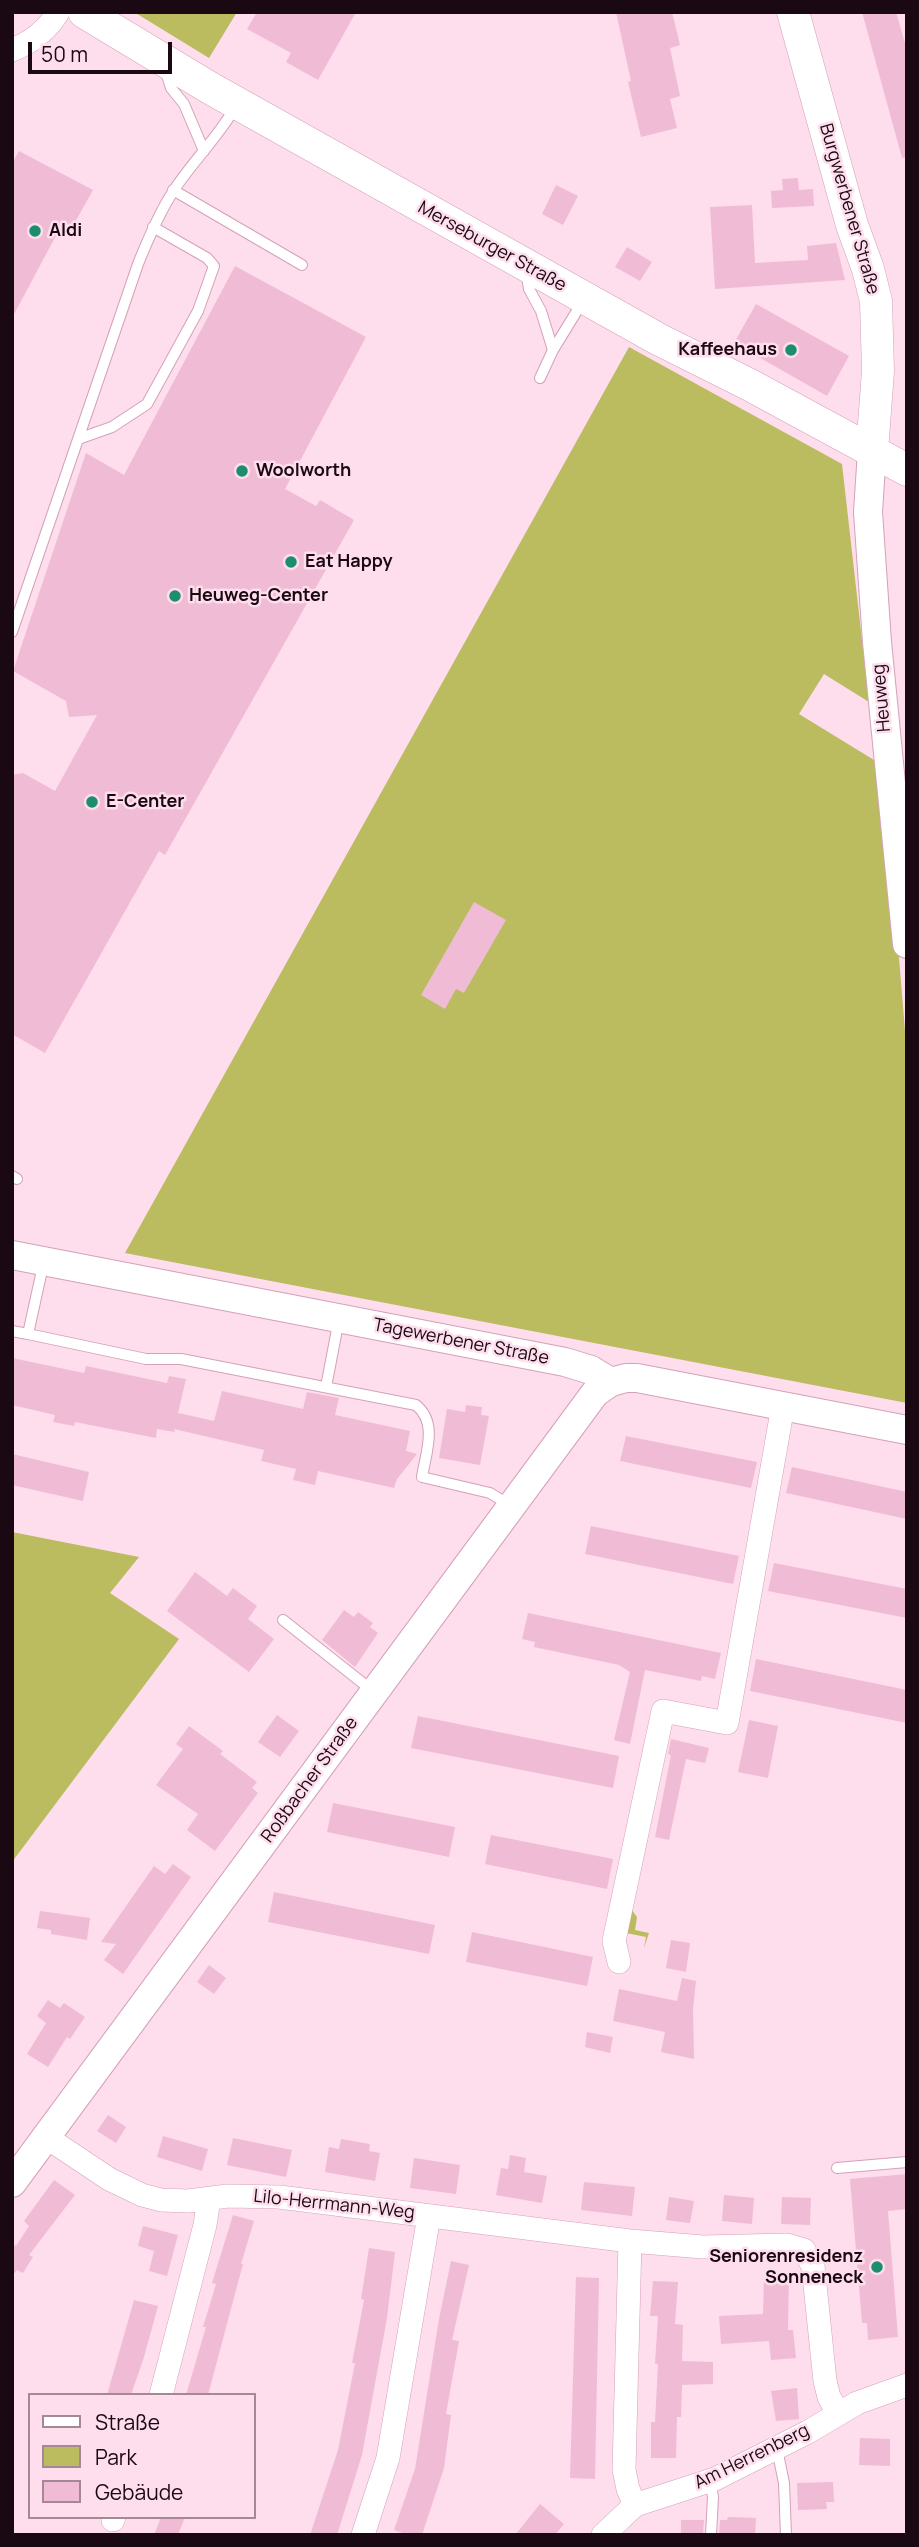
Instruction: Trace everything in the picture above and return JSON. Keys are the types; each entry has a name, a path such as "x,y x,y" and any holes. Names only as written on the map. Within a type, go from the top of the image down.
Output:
{"main road":[{"name":"Merseburger Straße","path":"84,12 238,104 657,340 750,385 907,470"},
{"name":"Burgwerbener Straße","path":"793,12 876,301 878,370 872,451"}],"street":[{"path":"12,50 43,32 58,12"},
{"name":"Heuweg","path":"872,451 868,512 877,642 907,944"},
{"name":"Tagewerbener Straße","path":"12,1255 565,1362 591,1370 611,1382"},
{"path":"611,1382 637,1378 907,1430"},
{"name":"Roßbacher Straße","path":"12,2183 595,1393 611,1382"},
{"path":"619,1962 614,1941 663,1711 727,1723 783,1406"},
{"name":"Lilo-Herrmann-Weg","path":"46,2137 109,2179 142,2195 161,2200 188,2201 228,2196 279,2197 630,2241 703,2247 787,2245 804,2250 813,2266 825,2381 838,2413"},
{"path":"162,2393 205,2225 209,2199"},
{"name":"Lilo-Herrmann-Weg","path":"362,2535 388,2458 429,2216"},
{"path":"630,2241 624,2470 635,2505"},
{"name":"Am Herrenberg","path":"603,2535 635,2505 710,2481 777,2449 857,2403 907,2385"}],"lane":[{"path":"163,61 170,88 184,104 204,151"},
{"path":"12,632 153,227 173,190 227,123 238,104"},
{"path":"173,190 302,265"},
{"path":"78,439 112,427 146,404 202,300 214,266 207,258 153,227"},
{"path":"526,266 529,289 541,311 553,350"},
{"path":"540,378 553,350 585,299"},
{"path":"29,1334 44,1261"},
{"path":"326,1387 339,1319"},
{"path":"12,1331 146,1359 181,1359 416,1405 424,1411 430,1432 422,1477 490,1493 512,1507"},
{"path":"283,1620 374,1692"},
{"path":"837,2168 907,2162"},
{"path":"777,2449 783,2474 786,2535"},
{"path":"710,2481 713,2497 711,2535"}],"green space":[{"path":"134,12 237,12 209,58"},
{"path":"629,347 842,464 869,702 824,674 799,714 874,760 895,909 907,1055 907,1403 125,1253"},
{"path":"12,1532 139,1557 110,1593 179,1639 12,1862"},
{"path":"629,1906 637,1917 635,1930 649,1933 644,1948 646,1937 626,1933"}],"building":[{"path":"257,12 356,12 318,80 286,62 291,53 247,29"},
{"path":"616,12 672,12 680,45 670,48 680,96 670,99 677,128 641,137"},
{"path":"862,12 896,12 907,50 907,157 902,158"},
{"name":"Aldi","path":"19,151 93,190 69,233 60,228 12,318 12,164"},
{"path":"798,178 799,190 813,189 814,206 772,208 771,191 783,190 782,179"},
{"path":"556,185 578,196 563,225 542,214"},
{"path":"752,205 755,263 808,260 807,246 836,243 845,280 715,289 710,207"},
{"path":"627,247 652,262 640,281 615,267"},
{"name":"Heuweg-Center","path":"235,266 366,337 285,489 316,506 320,500 354,520 165,855 159,851 45,1053 12,1034 12,775 23,773 55,791 97,715 69,717 66,701 13,671 86,453 124,475"},
{"name":"Kaffeehaus","path":"756,304 849,356 827,396 734,343"},
{"path":"474,902 506,920 464,993 456,989 445,1009 421,995"},
{"path":"12,1358 84,1373 86,1366 167,1383 169,1376 186,1379 178,1413 214,1421 222,1391 303,1409 307,1392 339,1398 335,1415 410,1431 406,1451 417,1454 397,1479 394,1488 318,1471 315,1485 293,1480 296,1469 261,1461 264,1450 174,1429 175,1432 157,1429 156,1438 75,1422 74,1426 53,1422 55,1415 12,1405"},
{"path":"466,1405 482,1407 481,1415 489,1416 480,1465 439,1458 447,1409 465,1412"},
{"path":"626,1436 757,1462 751,1488 620,1461"},
{"path":"12,1454 89,1472 83,1501 12,1485"},
{"path":"792,1467 907,1492 907,1519 786,1493"},
{"path":"591,1526 739,1556 733,1584 585,1554"},
{"path":"774,1563 907,1589 907,1618 768,1591"},
{"path":"195,1572 227,1596 233,1588 257,1606 248,1619 274,1639 249,1672 167,1611"},
{"path":"344,1610 354,1617 358,1612 373,1623 370,1627 378,1633 355,1667 322,1640"},
{"path":"528,1613 721,1653 715,1679 702,1676 701,1681 645,1670 630,1744 614,1740 630,1672 619,1665 534,1647 535,1642 522,1639"},
{"path":"756,1659 907,1690 907,1723 750,1691"},
{"path":"277,1715 299,1731 280,1757 258,1742"},
{"path":"418,1716 619,1756 613,1788 411,1748"},
{"path":"749,1720 778,1726 768,1778 738,1772"},
{"path":"189,1726 223,1751 220,1754 257,1782 252,1788 258,1793 215,1851 187,1830 198,1814 156,1785 183,1749 176,1744"},
{"path":"671,1739 709,1748 705,1763 686,1759 669,1840 655,1837 671,1755 668,1754"},
{"path":"333,1803 455,1827 449,1857 327,1832"},
{"path":"491,1835 613,1859 607,1889 485,1864"},
{"path":"173,1864 191,1877 123,1974 104,1960 116,1944 101,1942 154,1866 165,1874"},
{"path":"274,1892 435,1925 429,1954 268,1922"},
{"path":"40,1911 90,1918 87,1940 51,1934 51,1930 37,1928"},
{"path":"472,1932 593,1957 587,1986 466,1962"},
{"path":"671,1940 690,1943 686,1972 666,1968"},
{"path":"209,1965 226,1978 214,1994 197,1982"},
{"path":"682,1978 696,1981 693,2009 694,2059 661,2052 665,2032 613,2021 619,1989 677,2001"},
{"path":"48,2000 60,2008 64,2003 85,2017 70,2039 67,2037 48,2067 27,2054 46,2023 37,2016"},
{"path":"587,2032 613,2037 610,2053 585,2047"},
{"path":"108,2115 126,2127 116,2143 97,2131"},
{"path":"163,2136 208,2149 202,2171 157,2157"},
{"path":"233,2138 292,2150 286,2177 227,2165"},
{"path":"341,2139 370,2144 369,2151 380,2153 375,2181 325,2172 329,2147 339,2149"},
{"path":"510,2155 526,2158 524,2172 547,2176 542,2203 496,2195 501,2168 508,2169"},
{"path":"414,2158 460,2165 456,2194 410,2188"},
{"name":"Seniorenresidenz Sonneneck","path":"907,2174 907,2209 888,2211 898,2337 868,2340 867,2323 862,2323 850,2179"},
{"path":"54,2180 75,2195 29,2255 33,2257 23,2273 17,2270 12,2276 12,2244 16,2246 29,2226 24,2221"},
{"path":"584,2182 635,2187 632,2216 581,2210"},
{"path":"724,2195 754,2198 752,2224 722,2221"},
{"path":"669,2197 694,2201 690,2223 666,2220"},
{"path":"782,2197 811,2198 810,2225 781,2224"},
{"path":"233,2215 254,2221 209,2393 187,2393 216,2284 212,2283"},
{"path":"143,2226 178,2235 167,2276 149,2271 154,2251 138,2246"},
{"path":"369,2248 395,2252 387,2318 362,2455 337,2535 310,2535 338,2450 355,2363 352,2363 364,2300 361,2299"},
{"path":"451,2261 469,2265 452,2340 459,2341 446,2414 451,2415 444,2468 422,2535 408,2535 394,2530 415,2469"},
{"path":"576,2277 599,2278 595,2479 570,2478"},
{"path":"764,2277 789,2277 788,2330 793,2330 796,2358 771,2360 769,2341 721,2344 719,2316 763,2314"},
{"path":"653,2281 678,2282 675,2324 683,2325 682,2361 713,2362 713,2384 682,2385 681,2417 677,2417 676,2458 651,2458 651,2422 655,2422 658,2364 655,2364 658,2316 650,2316"},
{"path":"134,2300 158,2306 132,2393 108,2393"},
{"path":"797,2388 799,2419 776,2421 771,2391"},
{"path":"860,2438 890,2439 890,2466 859,2465"},
{"path":"833,2482 834,2502 826,2502 827,2509 798,2510 797,2483"},
{"path":"540,2504 564,2524 555,2535 515,2535"},
{"path":"728,2517 756,2518 755,2535 719,2535 720,2520 727,2520"},
{"path":"160,2519 184,2519 178,2535 154,2535"},
{"path":"681,2520 704,2520 703,2535 681,2535"}],"place":[{"name":"Aldi","path":"35,231"},
{"name":"Kaffeehaus","path":"791,350"},
{"name":"Woolworth","path":"242,471"},
{"name":"Eat Happy","path":"291,562"},
{"name":"Heuweg-Center","path":"175,596"},
{"name":"E-Center","path":"92,802"},
{"name":"Seniorenresidenz Sonneneck","path":"877,2267"}]}
